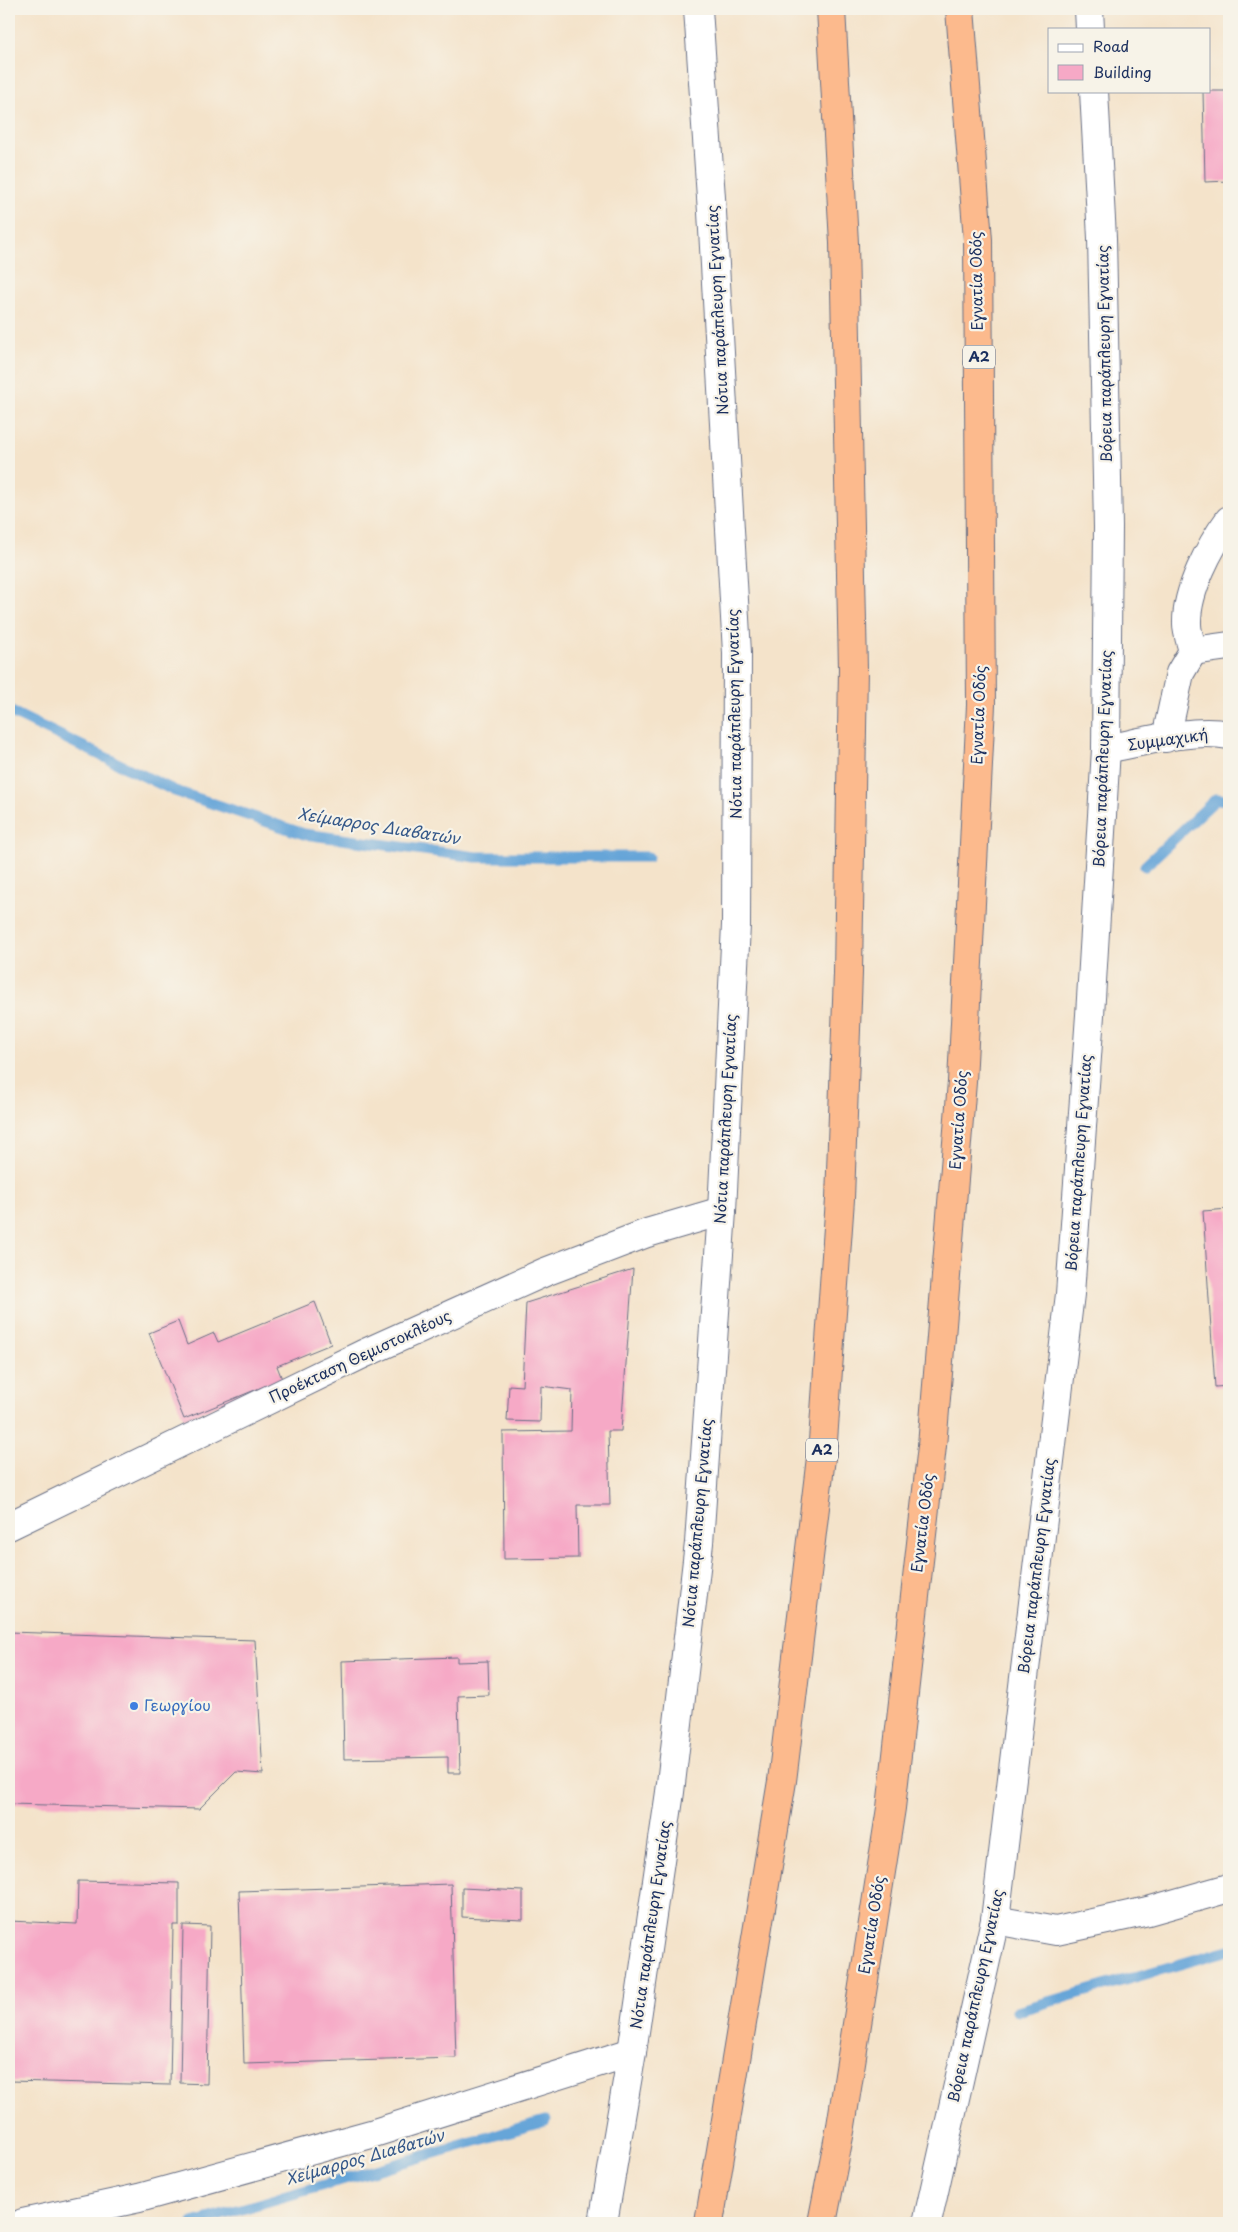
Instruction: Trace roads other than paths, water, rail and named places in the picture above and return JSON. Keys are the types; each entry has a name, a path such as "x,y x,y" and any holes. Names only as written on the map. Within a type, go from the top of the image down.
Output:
{"highway":[{"name":"Α2","path":"709,2223 783,1771 823,1441 840,1199 848,964 853,669 844,243 832,9"},
{"name":"Εγνατία Οδός","path":"822,2223 841,2126 890,1808 932,1446 962,1082 981,695 978,240 960,9"}],"street":[{"name":"Νότια παράπλευρη Εγνατίας","path":"603,2223 632,2052 670,1792 699,1543 722,1211 736,925 737,653 712,212 698,9"},
{"path":"1088,9 1090,28"},
{"name":"Βόρεια παράπλευρη Εγνατίας","path":"927,2223 995,1920 1070,1294 1090,1015 1106,749 1108,497 1102,238 1094,92"},
{"path":"1166,738 1180,673 1193,651 1187,625 1192,593 1214,542 1229,520"},
{"path":"1193,651 1229,646"},
{"name":"Συμμαχική","path":"1106,749 1166,738 1218,733 1229,735"},
{"name":"Προέκταση Θεμιστοκλέους","path":"9,1526 363,1354 545,1272 647,1233 722,1211"},
{"path":"995,1920 1056,1931 1148,1911 1229,1888"},
{"path":"23,2223 138,2198 362,2136 632,2052"}],"waterway":[{"name":"Χείμαρρος Διαβατών","path":"9,711 175,791 304,834 476,857 648,857"},
{"path":"1145,866 1216,799 1229,800"},
{"path":"1017,2011 1229,1950"},
{"name":"Χείμαρρος Διαβατών","path":"193,2223 545,2121"}],"place":[{"name":"Γεωργίου","path":"134,1706"}]}
